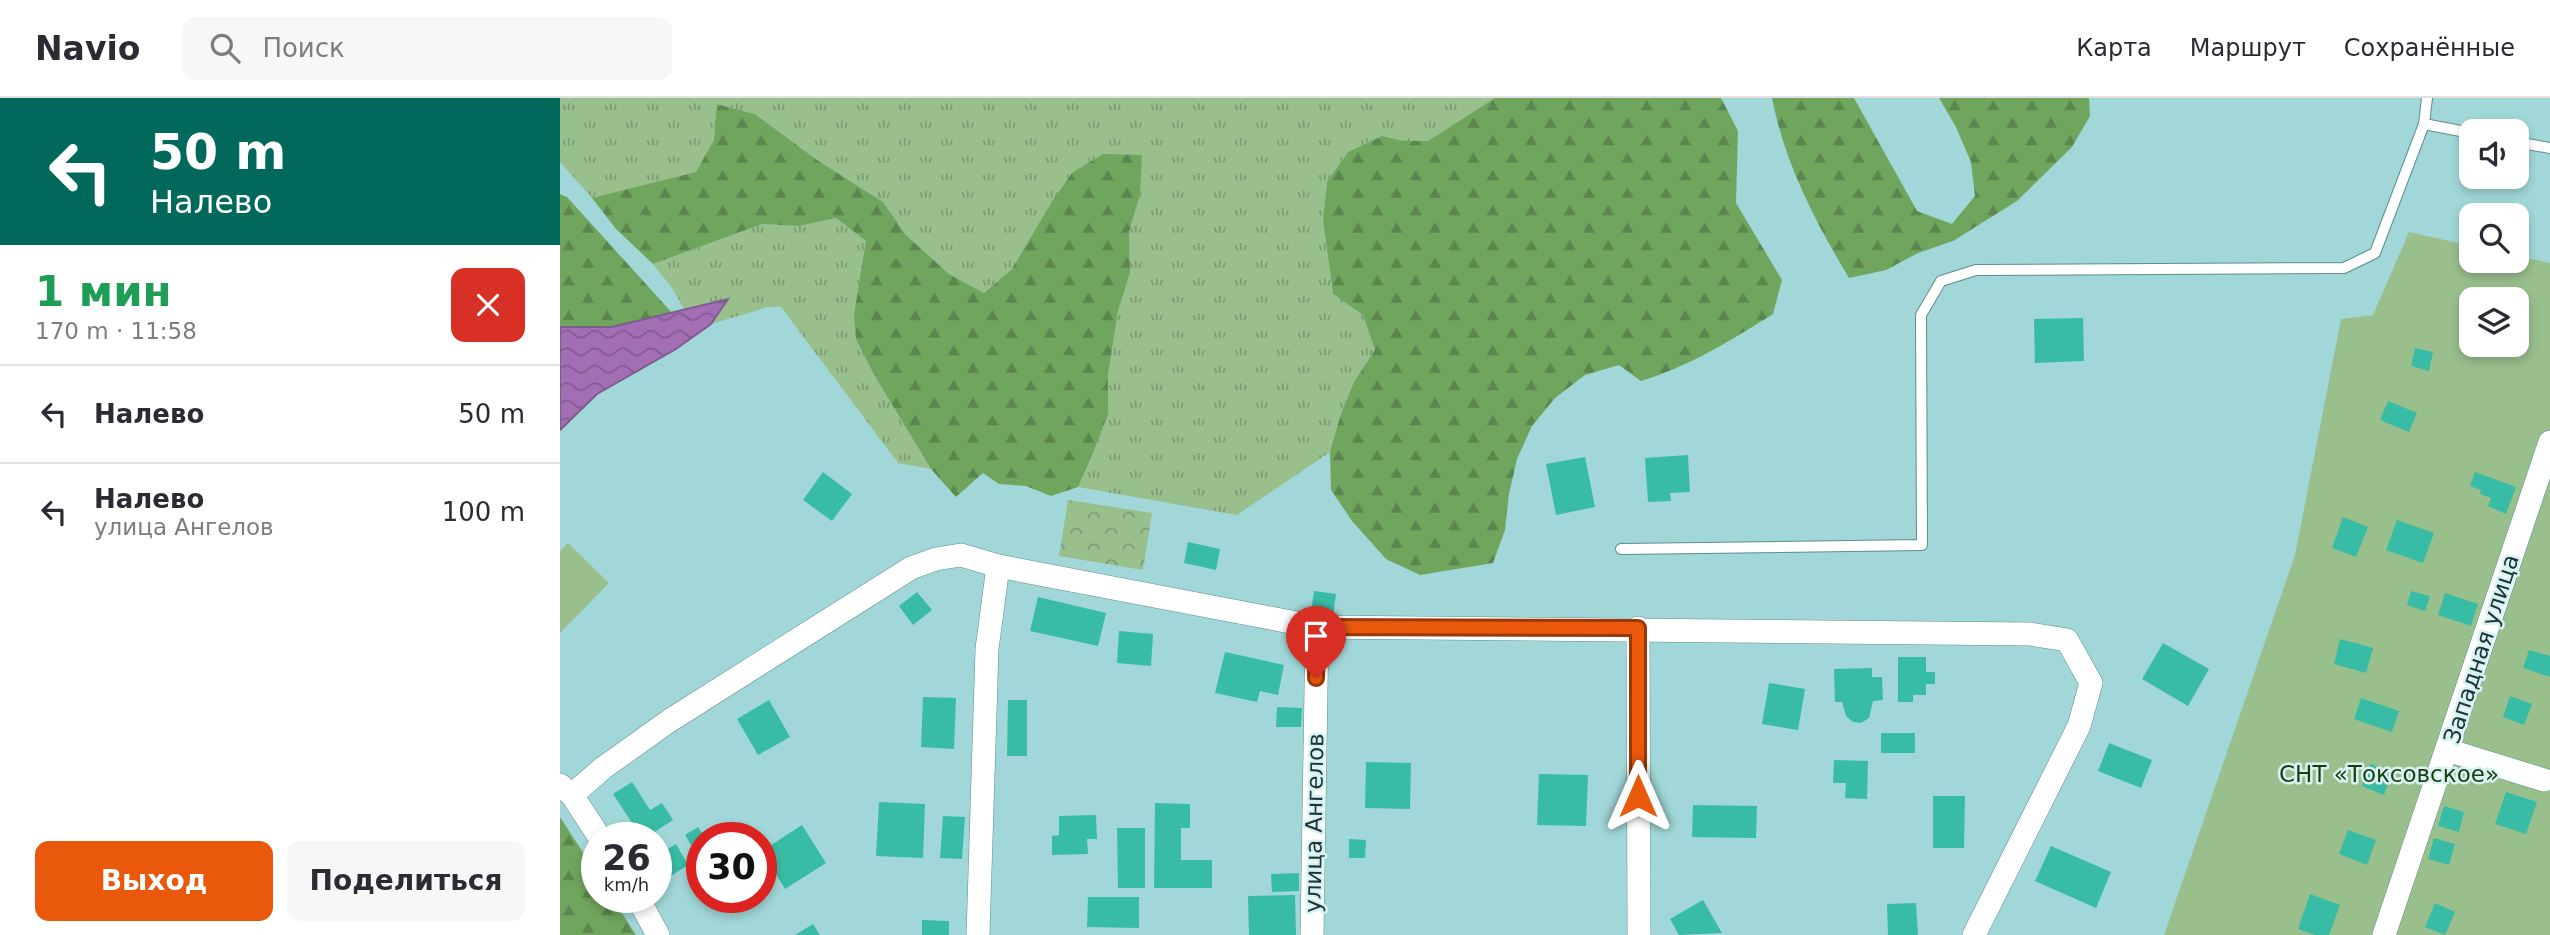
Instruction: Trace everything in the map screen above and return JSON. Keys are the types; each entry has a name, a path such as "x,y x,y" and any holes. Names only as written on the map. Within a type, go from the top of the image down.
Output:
{"street":[{"name":"Западная улица","path":"2384,935 2550,442"},
{"path":"589,822 566,790 911,568 936,559 961,555 998,566 1317,627 1638,628 2030,634 2067,640 2091,683 2079,726 1974,935"},
{"path":"978,935 987,649 998,566"},
{"name":"улица Ангелов","path":"1312,935 1317,627"},
{"path":"1638,628 1639,935"},
{"path":"2447,750 2544,780"},
{"path":"646,913 657,935"}],"lane":[{"path":"1621,549 1922,545 1921,315 1941,282 1976,270 2344,268 2375,253 2424,124 2427,98"},
{"path":"2424,124 2459,131"},
{"path":"2529,144 2550,148"}],"green space":[{"path":"560,98 1495,98 1428,141 1402,141 1382,136 1348,152 1327,182 1323,220 1333,294 1363,315 1375,350 1348,400 1330,452 1237,515 1078,487 1108,414 1108,375 1118,311 1130,273 1129,232 1140,195 1051,203 1012,269 984,293 949,274 906,235 883,202 817,160 755,114 718,104 714,140 696,173 592,198 560,162"},
{"path":"1495,98 1721,98 1738,131 1736,203 1782,280 1773,314 1709,352 1677,368 1641,381 1619,365 1585,375 1555,398 1532,426 1517,459 1505,530 1493,563 1420,575 1386,559 1352,521 1331,490 1330,452 1340,417 1354,382 1375,350 1363,315 1333,294 1323,220 1327,182 1348,152 1382,136 1403,141 1428,141"},
{"path":"1772,98 1854,98 1917,211 1952,224 1975,196 1971,162 1956,127 1939,98 2089,98 2090,116 2072,147 2017,201 1953,241 1918,253 1886,270 1849,278 1824,235 1793,169"},
{"path":"717,104 755,114 817,160 883,202 906,235 949,274 984,293 1012,269 1072,173 1103,154 1142,155 1140,195 1129,232 1130,273 1118,311 1108,375 1108,414 1078,487 1051,496 1026,486 999,484 983,473 956,497 931,469 873,373 856,339 854,315 866,241 836,218 799,226 762,224 653,264 616,229 592,198 696,172 714,140"},
{"path":"560,194 567,197 673,314 612,327 560,327"},
{"path":"836,218 866,241 856,339 873,373 931,469 898,463 781,307 768,307 711,324 727,300 685,311 672,288 653,264 762,224 799,226"},
{"name":"СНТ «Токсовское»","path":"2409,232 2459,243 2459,273 2529,273 2529,259 2550,263 2550,935 2164,935 2295,555 2341,319 2373,315"},
{"path":"1068,500 1152,513 1143,570 1059,556"},
{"path":"568,543 609,583 560,633 560,551"},
{"path":"560,817 581,849 581,913 622,913 636,935 560,935"}],"water":[{"path":"728,299 711,324 676,349 597,394 560,430 560,327 612,327"}],"building":[{"path":"2083,318 2084,361 2035,363 2034,319"},
{"path":"2415,348 2433,352 2429,371 2411,366"},
{"path":"2388,401 2417,413 2409,432 2380,420"},
{"path":"1688,455 1690,492 1670,493 1671,501 1648,502 1645,458"},
{"path":"1585,457 1595,507 1556,515 1546,464"},
{"path":"823,472 852,494 832,521 803,500"},
{"path":"2475,472 2516,487 2506,514 2488,506 2491,498 2470,486"},
{"path":"2343,517 2368,527 2356,557 2332,548"},
{"path":"2397,520 2434,533 2423,563 2386,550"},
{"path":"1188,542 1220,549 1216,570 1184,563"},
{"path":"1314,591 1336,594 1333,616 1311,612"},
{"path":"2411,591 2430,596 2425,611 2407,605"},
{"path":"917,592 932,610 913,625 899,606"},
{"path":"2445,593 2478,604 2471,626 2438,615"},
{"path":"1038,597 1106,613 1098,646 1030,631"},
{"path":"1119,631 1153,634 1151,666 1117,663"},
{"path":"2340,639 2373,648 2366,673 2334,664"},
{"path":"2163,643 2209,669 2188,706 2142,679"},
{"path":"2529,650 2550,656 2550,677 2523,668"},
{"path":"1225,652 1284,665 1278,695 1260,691 1257,702 1215,693"},
{"path":"1898,657 1926,657 1926,672 1935,672 1935,684 1926,684 1926,695 1913,695 1913,702 1898,702"},
{"path":"1872,668 1872,677 1882,677 1883,700 1873,701 1869,718 1861,723 1853,722 1846,716 1842,702 1835,702 1834,669"},
{"path":"1769,683 1805,689 1798,730 1762,724"},
{"path":"2510,696 2532,704 2524,725 2503,717"},
{"path":"923,697 956,698 954,749 921,747"},
{"path":"2361,698 2399,711 2392,732 2354,719"},
{"path":"769,700 790,737 758,755 737,719"},
{"path":"1008,700 1027,700 1027,756 1007,756"},
{"path":"1277,707 1302,708 1301,727 1276,727"},
{"path":"1881,733 1915,733 1915,753 1881,753"},
{"path":"2109,743 2152,760 2141,788 2098,771"},
{"path":"1834,760 1868,761 1867,799 1845,798 1846,783 1833,783"},
{"path":"1366,762 1411,763 1410,809 1365,808"},
{"path":"2370,764 2392,772 2384,795 2362,786"},
{"path":"1539,774 1588,775 1586,826 1537,825"},
{"path":"632,782 650,810 662,803 673,820 631,822 613,794"},
{"path":"2506,792 2537,802 2526,834 2495,824"},
{"path":"1933,796 1965,796 1964,848 1933,848"},
{"path":"879,802 925,804 923,858 876,856"},
{"path":"1155,803 1190,804 1190,828 1181,828 1181,860 1212,860 1212,888 1154,888"},
{"path":"1693,805 1757,806 1756,838 1692,837"},
{"path":"2444,806 2464,812 2459,832 2438,826"},
{"path":"1096,815 1097,839 1087,839 1088,854 1052,855 1052,836 1059,835 1059,816"},
{"path":"943,816 965,817 962,859 940,858"},
{"path":"802,825 826,863 785,889 777,876 777,841"},
{"path":"1117,828 1145,828 1145,888 1118,888"},
{"path":"2348,830 2376,840 2367,865 2339,854"},
{"path":"2434,838 2455,844 2449,865 2428,859"},
{"path":"1349,839 1366,840 1365,858 1349,858"},
{"path":"676,844 686,866 672,875 672,846"},
{"path":"2051,846 2111,872 2096,908 2035,881"},
{"path":"1299,873 1299,891 1272,892 1271,874"},
{"path":"2310,894 2340,905 2329,935 2315,935 2298,929"},
{"path":"1295,895 1296,935 1249,935 1248,896"},
{"path":"1088,897 1139,897 1139,928 1087,927"},
{"path":"1703,900 1722,933 1679,935 1670,919"},
{"path":"1916,903 1918,935 1888,935 1887,904"},
{"path":"2435,903 2455,912 2445,935 2425,927"},
{"path":"922,920 949,921 949,935 922,935"},
{"path":"813,924 820,935 795,935"}],"route":[{"path":"1316,678 1317,627 1638,628 1638,796"}]}
